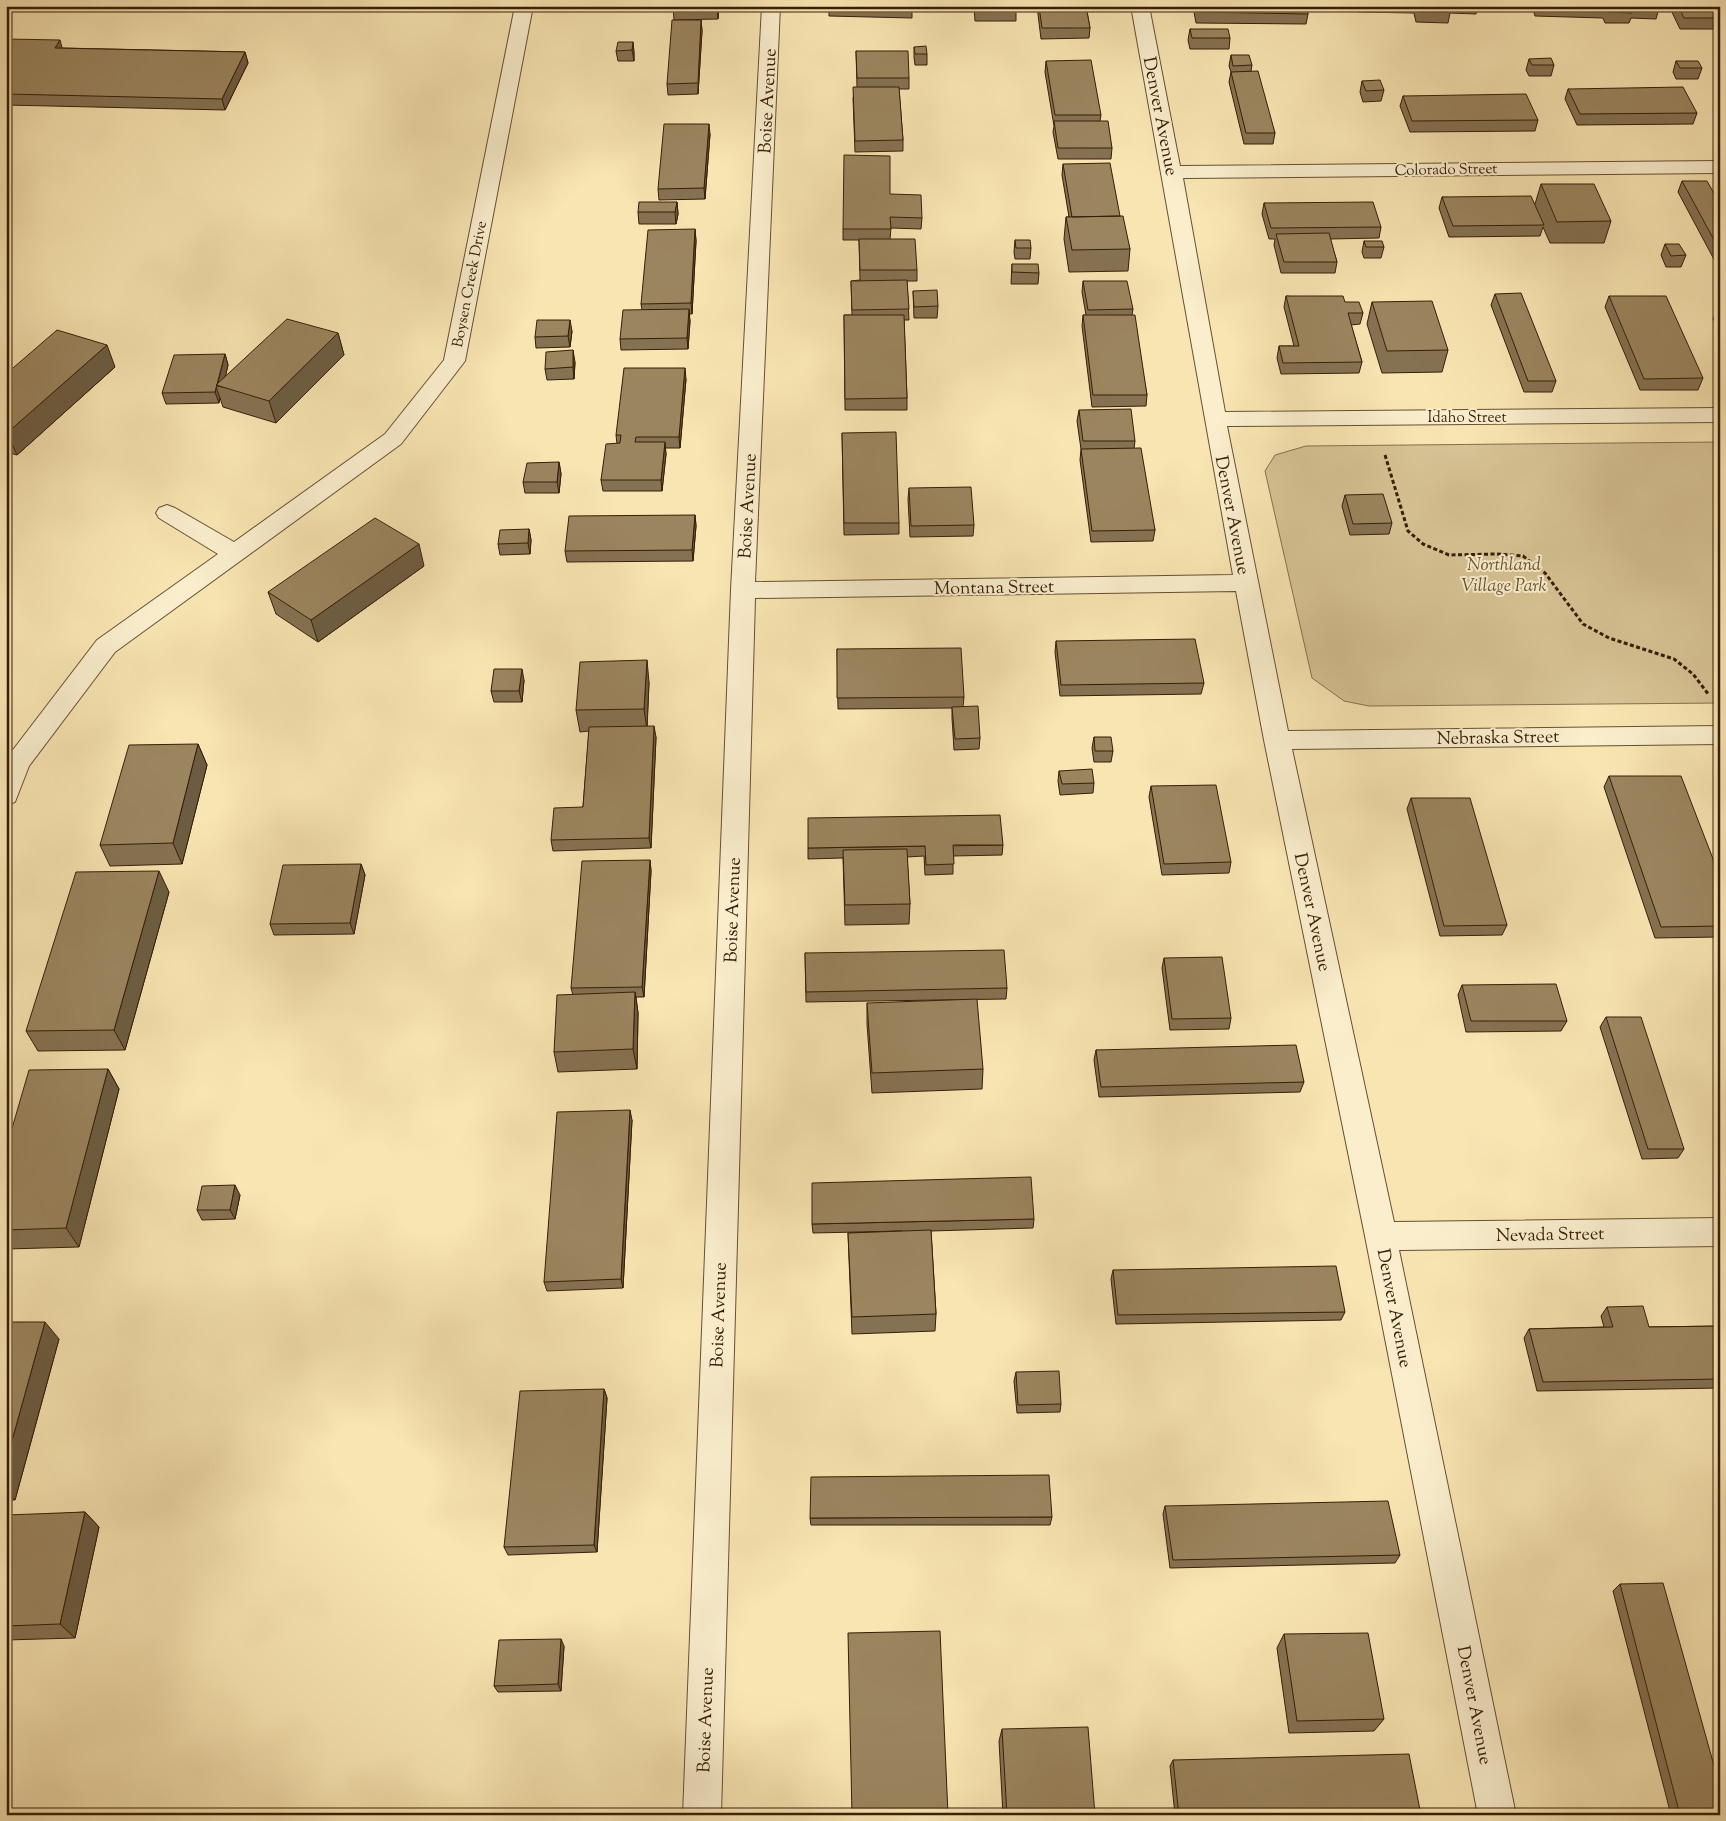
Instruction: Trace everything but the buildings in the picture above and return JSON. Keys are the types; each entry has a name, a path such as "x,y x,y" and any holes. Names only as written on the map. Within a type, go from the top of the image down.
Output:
{"street":[{"name":"Boysen Creek Drive","path":"6,795 17,763 106,646 393,439 454,361 524,6"},
{"name":"Boise Avenue","path":"702,1815 743,590 771,6"},
{"name":"Denver Avenue","path":"1140,6 1246,583 1381,1236 1497,1815"},
{"name":"Colorado Street","path":"1172,172 1720,167"},
{"name":"Idaho Street","path":"1215,419 1720,415"},
{"path":"167,513 234,553"},
{"name":"Montana Street","path":"743,590 1246,583"},
{"name":"Nebraska Street","path":"1277,740 1720,735"},
{"name":"Nevada Street","path":"1381,1236 1720,1232"}],"path":[{"path":"1383,452 1408,531 1423,544 1449,555 1496,554 1523,556 1545,573 1583,624 1609,638 1674,659 1694,674 1710,699"}],"green space":[{"name":"Northland Village Park","path":"1720,442 1720,703 1369,706 1344,701 1312,678 1265,471 1275,455 1306,446"}]}
